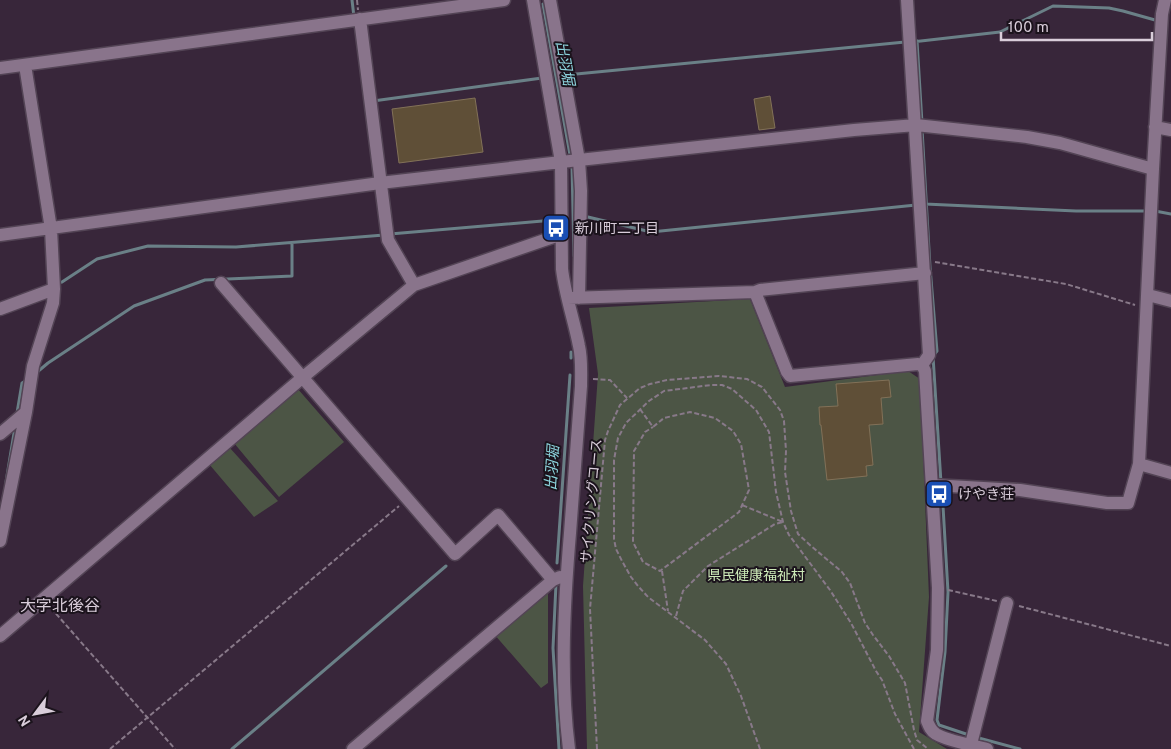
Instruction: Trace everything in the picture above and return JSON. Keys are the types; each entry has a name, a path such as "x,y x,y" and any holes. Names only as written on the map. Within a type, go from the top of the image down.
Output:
{"street":[{"path":"0,68 504,0"},
{"path":"533,0 561,162 563,281 574,298"},
{"path":"550,0 579,160 581,192 574,298 580,349 581,378 563,657 569,749"},
{"path":"907,0 929,355 922,366"},
{"path":"932,485 1020,490 1108,503 1128,503 1139,464 1155,127 1162,14 1165,0"},
{"path":"360,19 388,240 414,285"},
{"path":"0,540 34,366 53,302 54,289 51,229 25,64"},
{"path":"0,235 380,183 854,130 916,125 1027,137 1060,143 1153,169"},
{"path":"1155,127 1171,130"},
{"path":"0,636 414,285 562,234"},
{"path":"574,298 755,292 924,267"},
{"path":"221,283 455,554 498,515 553,580"},
{"path":"0,309 54,289"},
{"path":"755,292 790,376 918,364 925,371 938,588 937,650 927,721 929,728 935,733 987,749"},
{"path":"1148,295 1171,301"},
{"path":"0,434 26,412"},
{"path":"1139,464 1171,472"},
{"path":"353,749 553,580 567,573"},
{"path":"971,744 1007,603"}],"path":[{"path":"924,267 952,264 1066,284 1147,309"},
{"name":"サイクリングコース","path":"597,749 590,608 605,440 620,405 640,388 667,380 719,376 747,379 760,386 768,393 780,410 784,422 785,472 791,511 798,534 842,572 850,583 865,623 906,683 917,740 928,749"},
{"path":"581,378 610,380 627,398"},
{"path":"760,749 741,696 726,664 705,640 648,597 630,577 616,549 614,538 614,460 618,438 626,423 648,400 664,392 711,385 722,386 732,390 756,410 769,432 776,492 783,522 789,535 852,623 882,680 895,714 914,749"},
{"path":"640,409 653,427"},
{"path":"690,412 715,418 733,431 741,444 750,490 738,512 660,570 643,562 633,542 634,451 646,432 653,427 664,418 690,412"},
{"path":"110,749 407,499"},
{"path":"742,505 783,522"},
{"path":"675,617 683,591 708,566 774,524 783,522"},
{"path":"662,571 668,612"},
{"path":"938,588 1007,603 1171,646"},
{"path":"43,599 175,749"}],"green space":[{"name":"県民健康福祉村","path":"750,299 785,387 908,371 920,379 929,597 919,732 947,749 587,749 583,586 598,374 589,308"},
{"path":"297,388 344,442 279,497 234,443"},
{"path":"229,447 278,501 254,517 209,464"},
{"path":"548,589 548,683 541,688 494,634"}],"building":[{"path":"770,96 775,128 759,130 754,99"},
{"path":"475,98 483,152 399,163 392,109"},
{"path":"889,380 891,397 881,398 883,424 869,425 873,465 866,466 867,476 827,480 819,407 838,406 836,384"}],"waterway":[{"path":"352,0 354,17"},
{"name":"出羽堀","path":"543,4 570,155"},
{"path":"912,42 1000,32 1053,6 1109,8 1155,20 1158,23"},
{"path":"917,41 922,123"},
{"path":"566,75 905,42"},
{"path":"373,101 542,78"},
{"path":"922,129 937,351 933,356 941,483"},
{"name":"出羽堀","path":"572,166 574,256"},
{"path":"925,204 1076,211 1148,211"},
{"path":"588,217 651,232 916,205"},
{"path":"1155,211 1171,214"},
{"path":"390,234 554,220"},
{"path":"57,283 62,282 97,259 148,246 236,247 384,235"},
{"path":"36,373 134,306 205,280 292,276 292,243"},
{"name":"出羽堀","path":"571,352 571,358"},
{"name":"出羽堀","path":"557,563 570,375"},
{"path":"17,413 22,383 27,380"},
{"path":"6,482 15,427"},
{"path":"942,489 948,592 945,652 937,720 939,725 969,735"},
{"path":"232,749 446,566"},
{"name":"出羽堀","path":"556,584 553,648 559,749"},
{"path":"975,737 1020,749"}],"place":[{"name":"新川町二丁目","path":"556,228"},
{"name":"けやき荘","path":"939,494"}],"district":[{"name":"大字北後谷","path":"60,605"}]}
